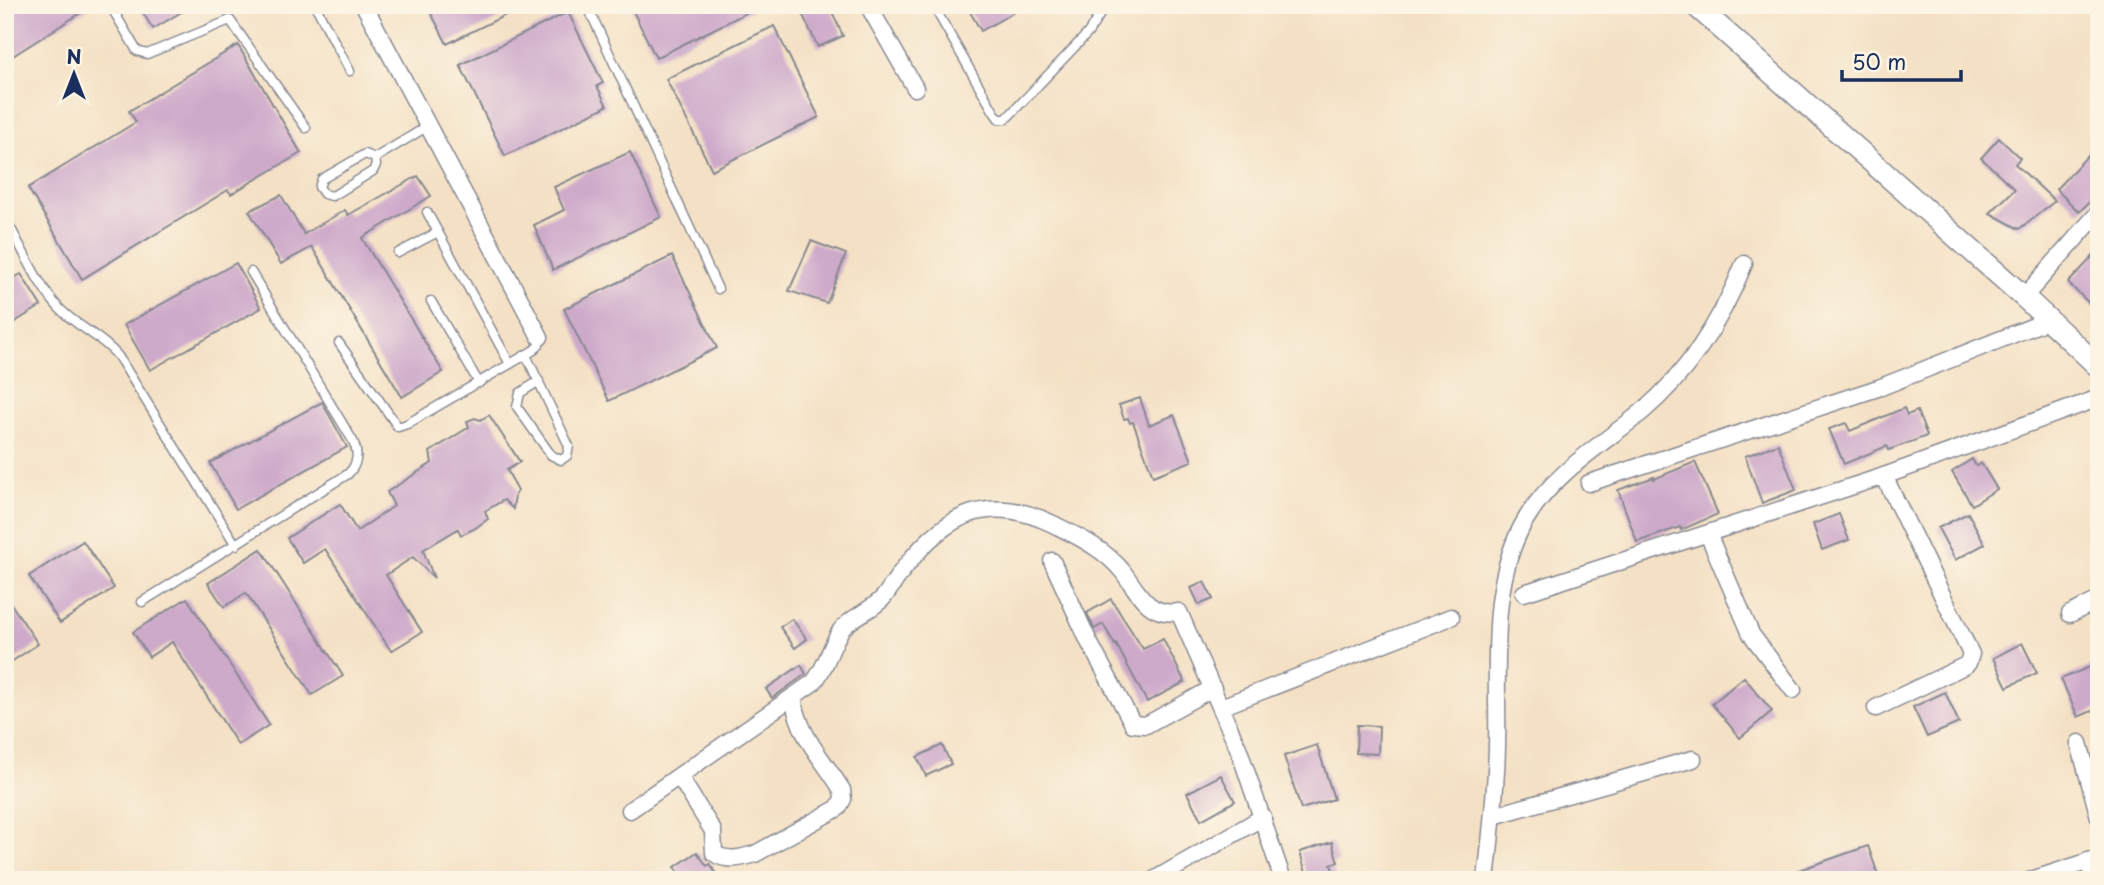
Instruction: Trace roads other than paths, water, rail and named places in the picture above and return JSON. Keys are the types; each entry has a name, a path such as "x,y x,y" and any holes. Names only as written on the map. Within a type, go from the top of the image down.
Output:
{"street":[{"path":"365,5 540,337"},
{"path":"868,5 915,88"},
{"path":"1695,5 2099,367"},
{"path":"2024,297 2099,212"},
{"path":"1486,880 1497,752 1499,607 1513,545 1527,518 1551,487 1652,402 1693,358 1719,321 1744,264"},
{"path":"1589,483 1881,387 2049,320"},
{"path":"1524,593 1884,476 2099,398"},
{"path":"1876,708 1964,666 1971,654 1884,476"},
{"path":"630,810 814,682 845,626 877,605 906,565 934,536 958,518 998,508 1034,515 1085,540 1114,562 1145,604 1158,611 1179,612 1221,707 1263,817 1283,880"},
{"path":"1709,534 1751,634 1793,690"},
{"path":"1052,561 1089,642 1133,724 1146,725 1213,688"},
{"path":"2070,614 2099,600"},
{"path":"1221,707 1451,617"},
{"path":"678,776 713,831 714,853 726,858 755,854 838,808 843,799 842,790 810,743 797,717 793,698"},
{"path":"2079,743 2099,817"},
{"path":"1493,817 1693,759"},
{"path":"1154,880 1263,817"},
{"path":"2031,880 2093,860 2094,880"}],"lane":[{"path":"110,5 136,51 147,54 230,20 306,128"},
{"path":"314,5 350,71"},
{"path":"587,5 718,289"},
{"path":"933,5 994,112 999,118 1006,119 1088,33 1106,5"},
{"path":"375,158 428,126"},
{"path":"365,154 375,158 373,171 337,194 328,196 321,191 320,183 325,176 365,154"},
{"path":"428,212 510,364"},
{"path":"5,218 50,297 70,318 95,333 118,356 236,545"},
{"path":"398,253 438,232"},
{"path":"142,602 348,474 354,468 358,456 353,441 251,272"},
{"path":"431,301 479,383"},
{"path":"339,343 398,427 526,355 537,348 540,337"},
{"path":"526,355 539,381 569,446 567,456 561,460 551,455 517,407 520,393 539,381"}]}
